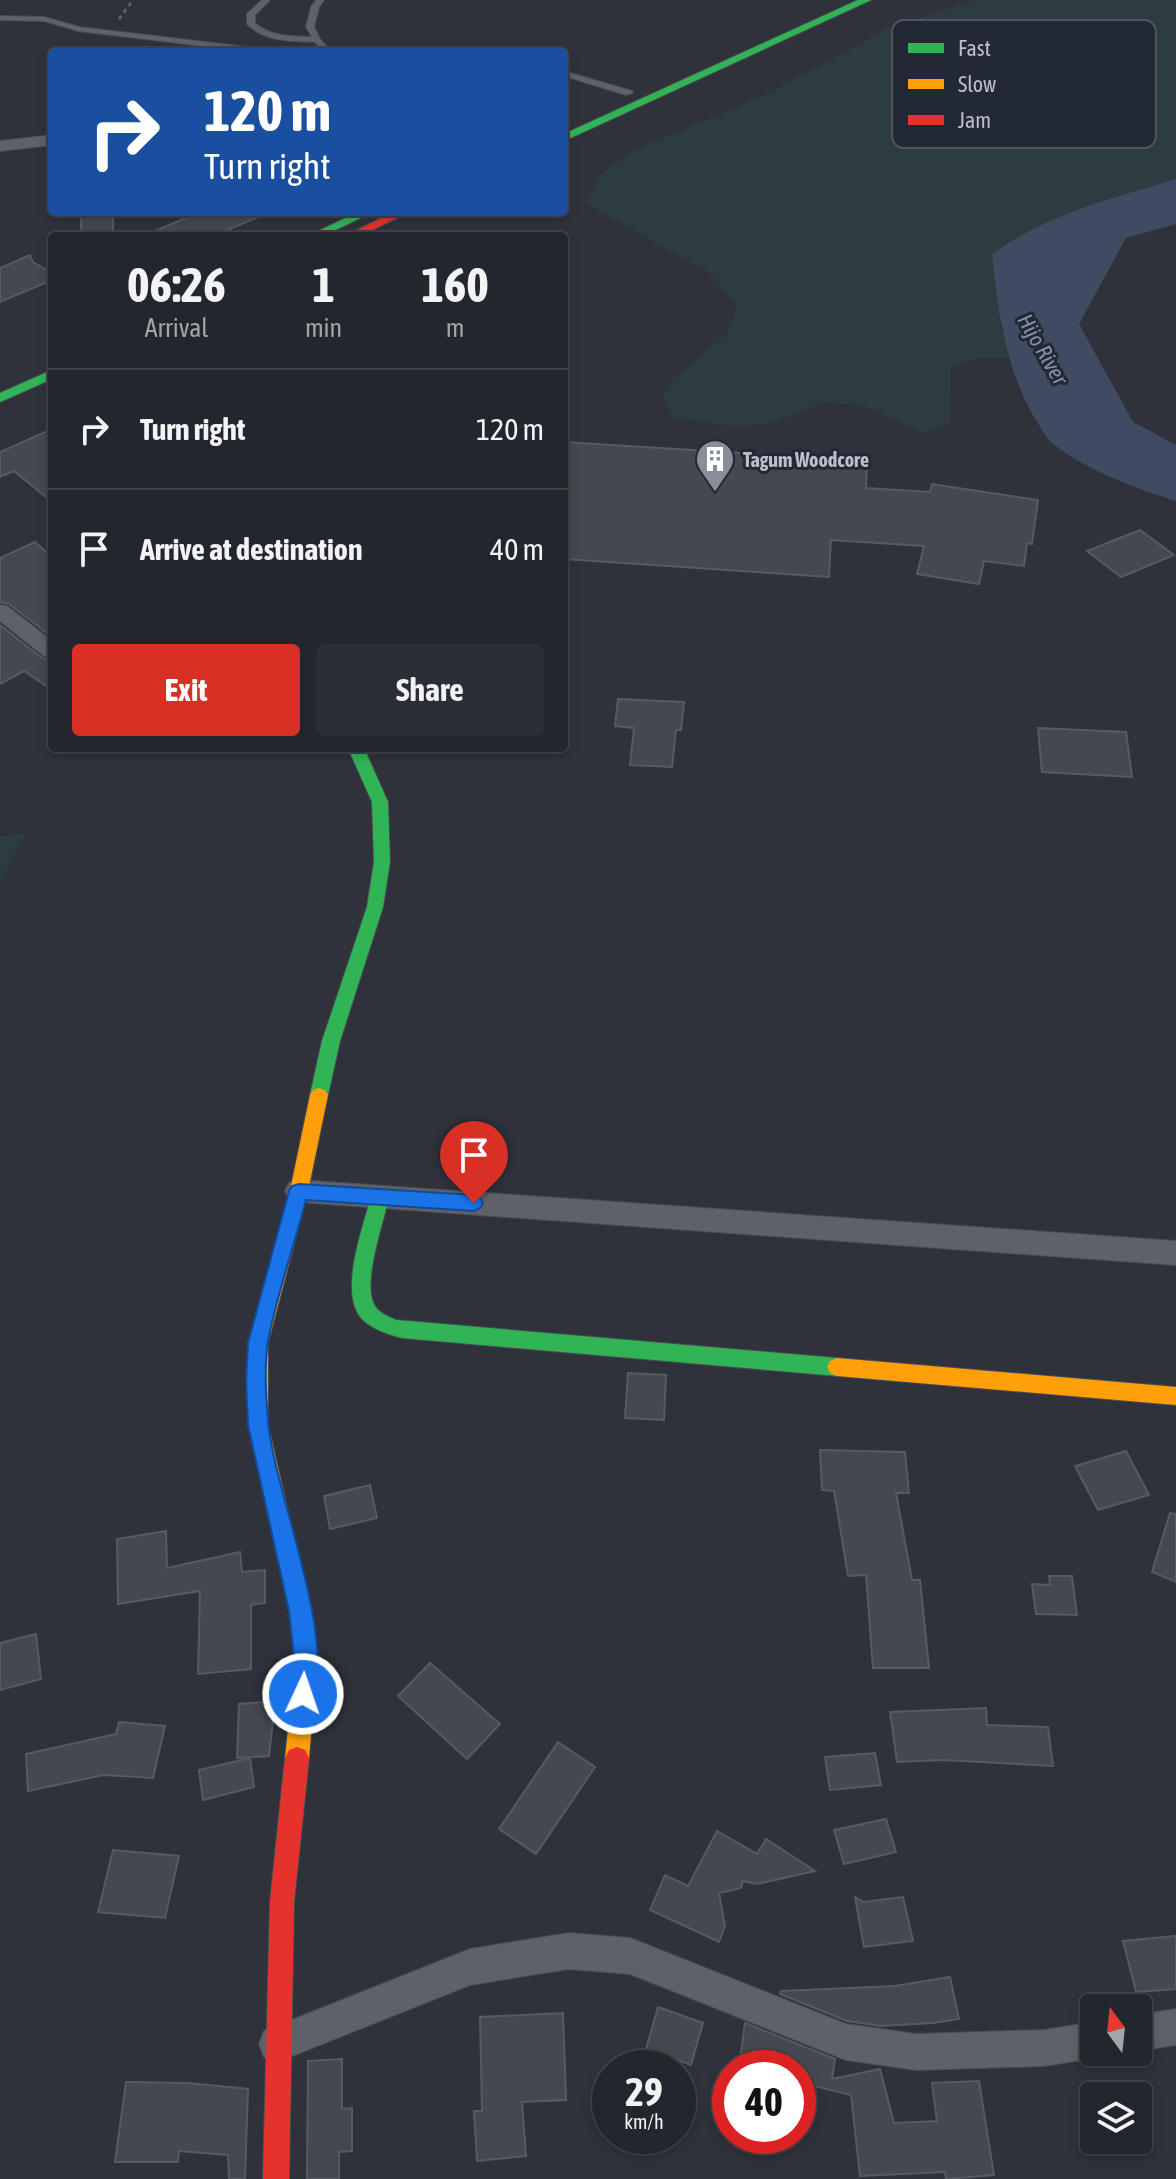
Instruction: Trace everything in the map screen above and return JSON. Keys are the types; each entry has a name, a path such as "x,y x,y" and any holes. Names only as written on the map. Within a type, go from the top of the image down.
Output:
{"main road":[{"path":"568,120 832,0"},
{"path":"568,136 866,0"},
{"path":"323,232 358,216"},
{"path":"360,232 394,216"},
{"path":"0,379 48,358"},
{"path":"0,398 48,376"},
{"path":"276,2179 282,1902 306,1665 300,1611 258,1425 258,1343 299,1191 331,1041 375,907 382,862 380,802 358,752"},
{"path":"380,1197 363,1285 363,1301 370,1314 385,1325 402,1330 1176,1396"}],"street":[{"path":"0,146 48,140"},
{"path":"0,611 48,648"},
{"path":"299,1191 1176,1253"},
{"path":"277,2044 470,1967 569,1951 630,1956 846,2042 916,2052 1044,2048 1080,2042"},
{"path":"1152,2031 1176,2027"}],"lane":[{"path":"266,0 251,14 251,24 257,30 277,37 317,40"},
{"path":"320,0 310,27 324,48"},
{"path":"0,18 44,19 78,29 239,48"},
{"path":"568,74 629,93"}],"shaded area":[{"path":"975,0 1176,0 1176,179 1129,194 998,317 1010,358 977,358 951,369 949,424 922,433 864,406 826,402 773,423 737,427 673,418 663,397 672,380 728,333 737,306 711,274 585,203 600,175 632,151 768,94 892,26 892,148 1156,148 1156,20 912,20"},
{"path":"26,833 0,882 0,836"}],"water":[{"name":"Hijo River","path":"1176,179 1176,224 1126,238 1079,324 1133,422 1176,445 1176,501 1097,471 1047,438 1028,405 1011,364 997,298 992,254 1059,217"}],"building":[{"path":"81,216 113,216 113,232 81,232"},
{"path":"190,216 260,216 222,232 152,232"},
{"path":"30,255 33,262 48,271 48,282 0,302 0,268"},
{"path":"48,431 48,499 14,471 0,477 0,452"},
{"name":"Tagum Woodcore","path":"568,442 867,461 866,488 930,492 932,484 1038,500 1032,544 1027,543 1024,566 984,561 979,584 917,574 924,546 831,540 829,577 568,559"},
{"path":"1140,530 1174,555 1121,577 1087,551"},
{"path":"35,542 48,553 48,634 9,604 0,602 0,558"},
{"path":"0,625 48,660 48,687 24,671 0,684"},
{"path":"618,699 684,702 681,730 676,730 672,767 630,765 634,728 615,726"},
{"path":"1038,728 1126,732 1132,777 1042,772"},
{"path":"628,1373 666,1375 664,1420 625,1418"},
{"path":"820,1450 905,1452 909,1493 896,1493 912,1580 920,1580 929,1668 873,1668 866,1575 848,1576 834,1491 822,1490"},
{"path":"1126,1451 1149,1495 1098,1510 1075,1466"},
{"path":"370,1485 377,1518 330,1529 324,1496"},
{"path":"1170,1513 1176,1514 1176,1582 1152,1572"},
{"path":"166,1531 167,1568 240,1552 242,1572 265,1570 265,1603 251,1605 251,1669 198,1674 200,1591 118,1604 117,1539"},
{"path":"1049,1576 1072,1576 1077,1615 1036,1614 1032,1584 1050,1585"},
{"path":"36,1634 41,1679 0,1690 0,1643"},
{"path":"430,1663 500,1724 467,1759 398,1696"},
{"path":"275,1701 269,1756 237,1758 239,1704"},
{"path":"986,1708 987,1725 1048,1727 1053,1766 943,1760 897,1762 890,1712"},
{"path":"119,1722 165,1726 153,1778 104,1775 28,1791 26,1754 116,1734"},
{"path":"558,1742 595,1767 536,1854 499,1829"},
{"path":"875,1753 881,1785 830,1790 825,1757"},
{"path":"250,1758 254,1787 203,1800 199,1770"},
{"path":"886,1819 896,1852 844,1864 834,1830"},
{"path":"717,1831 757,1854 766,1839 815,1871 757,1884 743,1881 741,1888 719,1893 725,1926 719,1942 650,1910 665,1875 688,1886"},
{"path":"113,1850 179,1856 165,1918 98,1912"},
{"path":"855,1897 863,1902 903,1897 913,1941 864,1947"},
{"path":"1176,1936 1176,1989 1136,1992 1123,1941"},
{"path":"950,1977 959,2019 933,2023 881,2026 847,2021 780,1994 781,1991 895,1986"},
{"path":"658,2007 703,2023 695,2050 646,2049"},
{"path":"563,2013 566,2100 522,2102 526,2156 477,2161 474,2111 482,2111 480,2017"},
{"path":"745,2023 812,2050 741,2050"},
{"path":"816,2051 835,2059 832,2079 880,2069 894,2123 937,2121 932,2083 979,2081 994,2175 946,2179 945,2172 860,2176 851,2095 816,2086"},
{"path":"342,2059 342,2109 352,2108 352,2151 339,2152 339,2179 307,2179 308,2061"},
{"path":"126,2082 188,2083 248,2089 245,2179 229,2179 228,2155 179,2151 178,2162 115,2162"}],"traffic: fast":[{"path":"568,136 866,0"},
{"path":"323,232 358,216"},
{"path":"0,398 48,376"},
{"path":"319,1095 331,1041 375,907 382,862 380,802 358,752"},
{"path":"380,1197 363,1270 362,1298 368,1313 392,1327 837,1367"}],"traffic: slow":[{"path":"297,1758 306,1665 300,1611 258,1425 258,1343 299,1191 319,1095"},
{"path":"837,1367 1176,1396"}],"traffic: jam":[{"path":"360,232 394,216"},
{"path":"276,2179 282,1902 297,1758"}],"place":[{"name":"Tagum Woodcore","path":"715,493"}],"route":[{"path":"303,1694 306,1665 300,1611 258,1425 256,1381 258,1343 299,1191 474,1203"}]}
